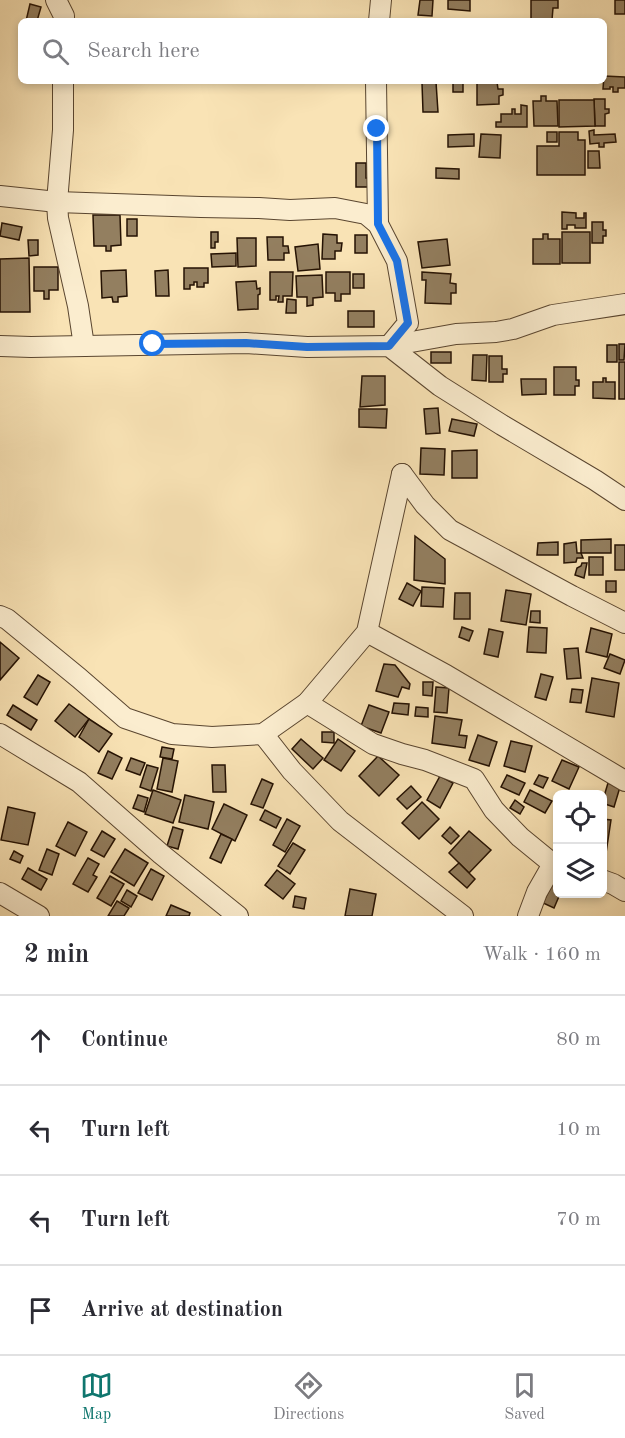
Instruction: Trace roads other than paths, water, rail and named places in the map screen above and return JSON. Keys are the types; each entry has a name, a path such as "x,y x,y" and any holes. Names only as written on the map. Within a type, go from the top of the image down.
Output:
{"street":[{"path":"56,0 64,18"},
{"path":"379,18 381,0"},
{"path":"63,84 58,218 78,306 84,346"},
{"path":"376,84 378,224"},
{"path":"0,196 57,202 290,210 335,208 366,214 378,224 397,261 408,323 389,346"},
{"path":"0,346 246,343 307,347 389,346 456,334 513,329 553,315 625,304"},
{"path":"389,346 440,386 625,500"},
{"path":"0,616 7,619 80,678 125,718 172,734 213,737 263,734 307,703 367,632 402,474 425,505 450,530 625,623"},
{"path":"367,632 446,675 625,781"},
{"path":"307,703 373,744 474,778 494,810 519,837 553,863"},
{"path":"0,734 79,782 161,854 238,916"},
{"path":"263,734 292,771 340,821 463,916"},
{"path":"528,916 537,892 553,868"},
{"path":"607,882 625,891"},
{"path":"0,892 39,916"}]}
